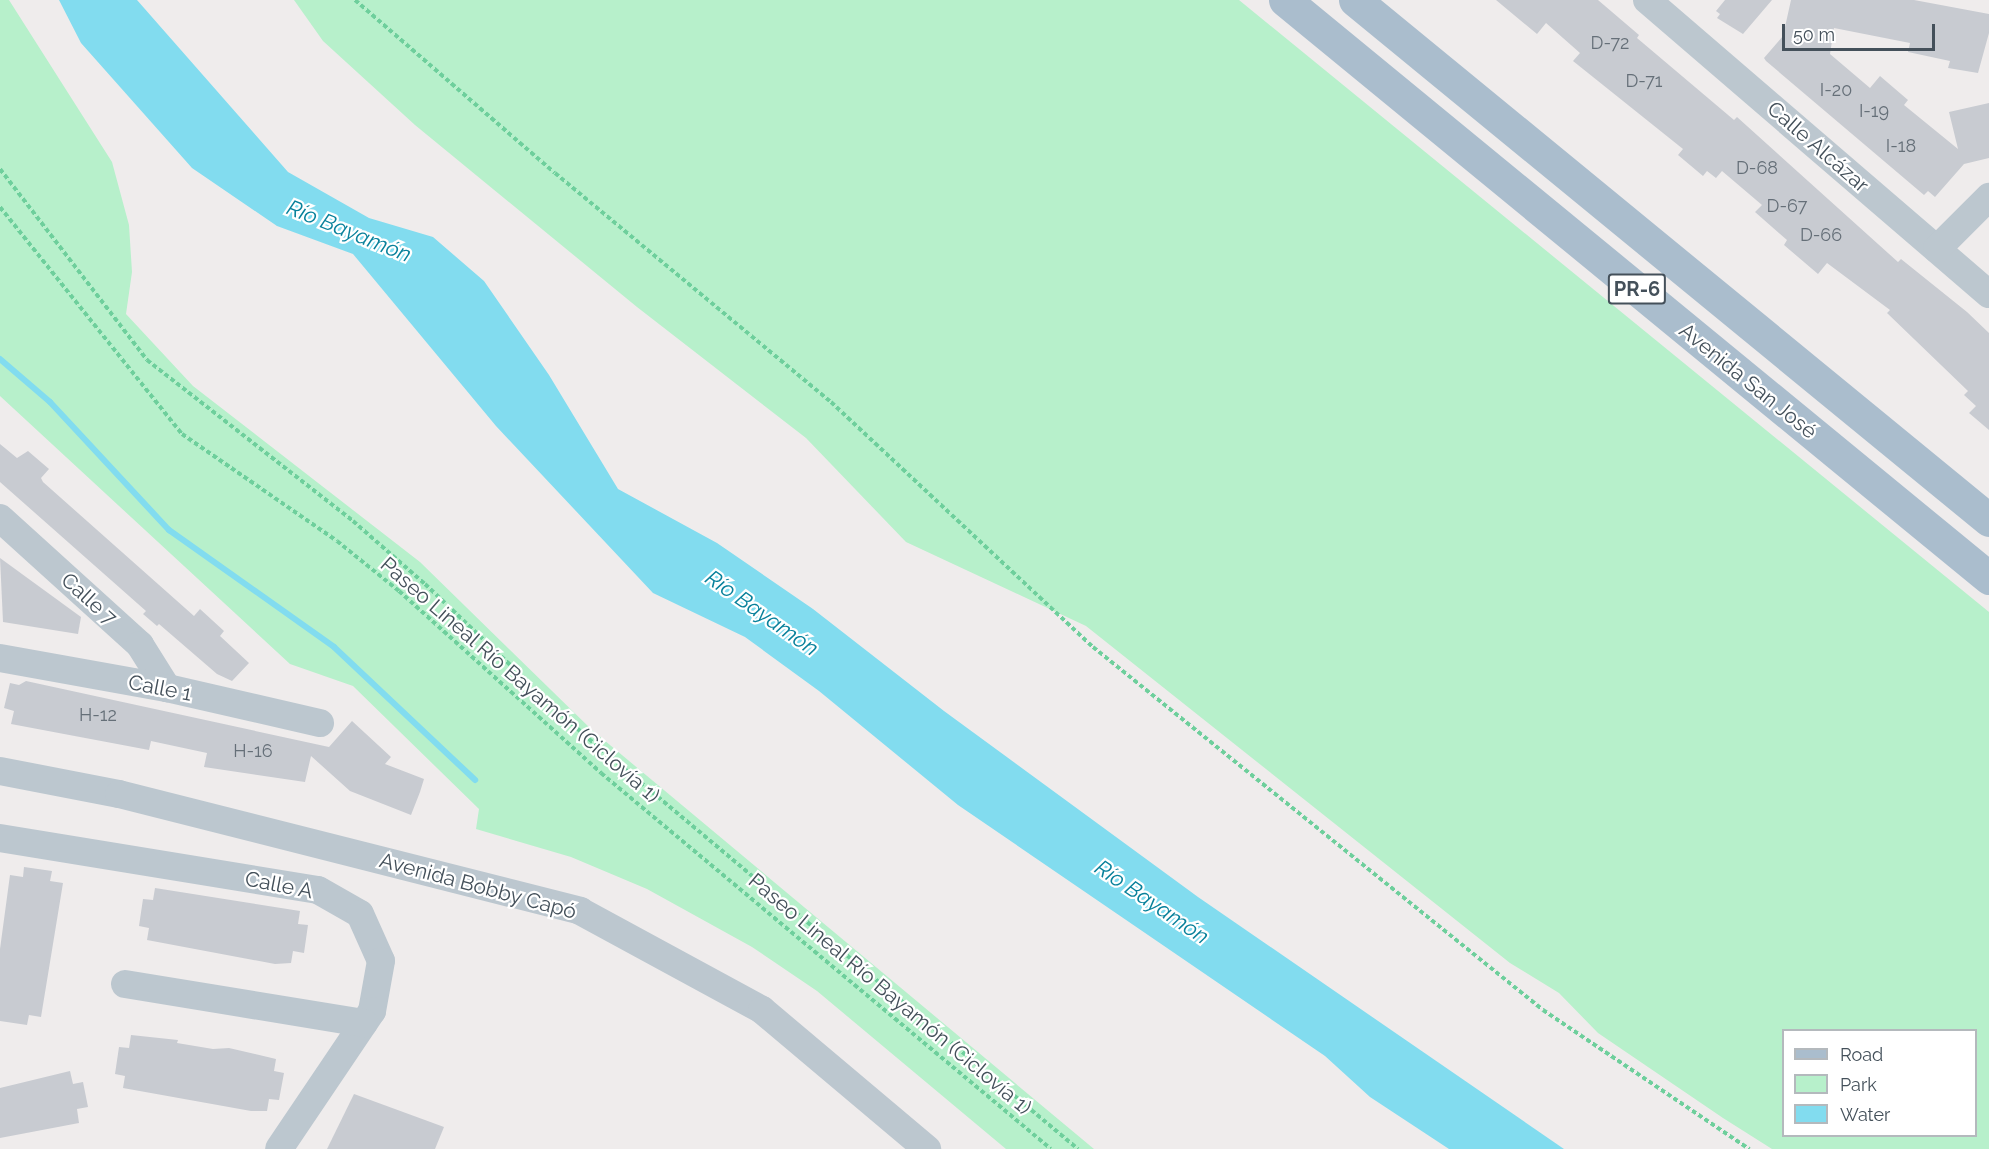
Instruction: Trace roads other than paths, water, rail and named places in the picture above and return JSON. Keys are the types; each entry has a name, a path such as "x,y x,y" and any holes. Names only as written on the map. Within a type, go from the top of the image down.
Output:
{"main road":[{"name":"Avenida San José","path":"1286,0 1989,578"},
{"name":"PR-6","path":"1355,0 1989,520"}],"street":[{"name":"Calle Alcázar","path":"1666,6 1989,294"},
{"path":"1937,249 1989,197"},
{"name":"Calle 7","path":"0,518 140,645 167,688"},
{"name":"Calle 1","path":"0,658 167,688 320,723"},
{"name":"Avenida Bobby Capó","path":"0,771 119,794 580,911 762,1010 927,1149"},
{"name":"Calle A","path":"0,838 318,890 360,915 381,961 372,1011 279,1149"},
{"path":"125,984 364,1023"}],"water":[{"name":"Río Bayamón","path":"59,0 137,0 288,172 369,218 433,237 484,281 549,375 618,489 717,543 813,609 944,711 1198,897 1564,1149 1449,1149 1370,1097 1325,1056 958,805 819,691 745,637 653,593 496,426 353,254 277,226 192,168 81,43"}],"waterway":[{"path":"0,359 50,402 169,530 334,647 475,780"}]}
